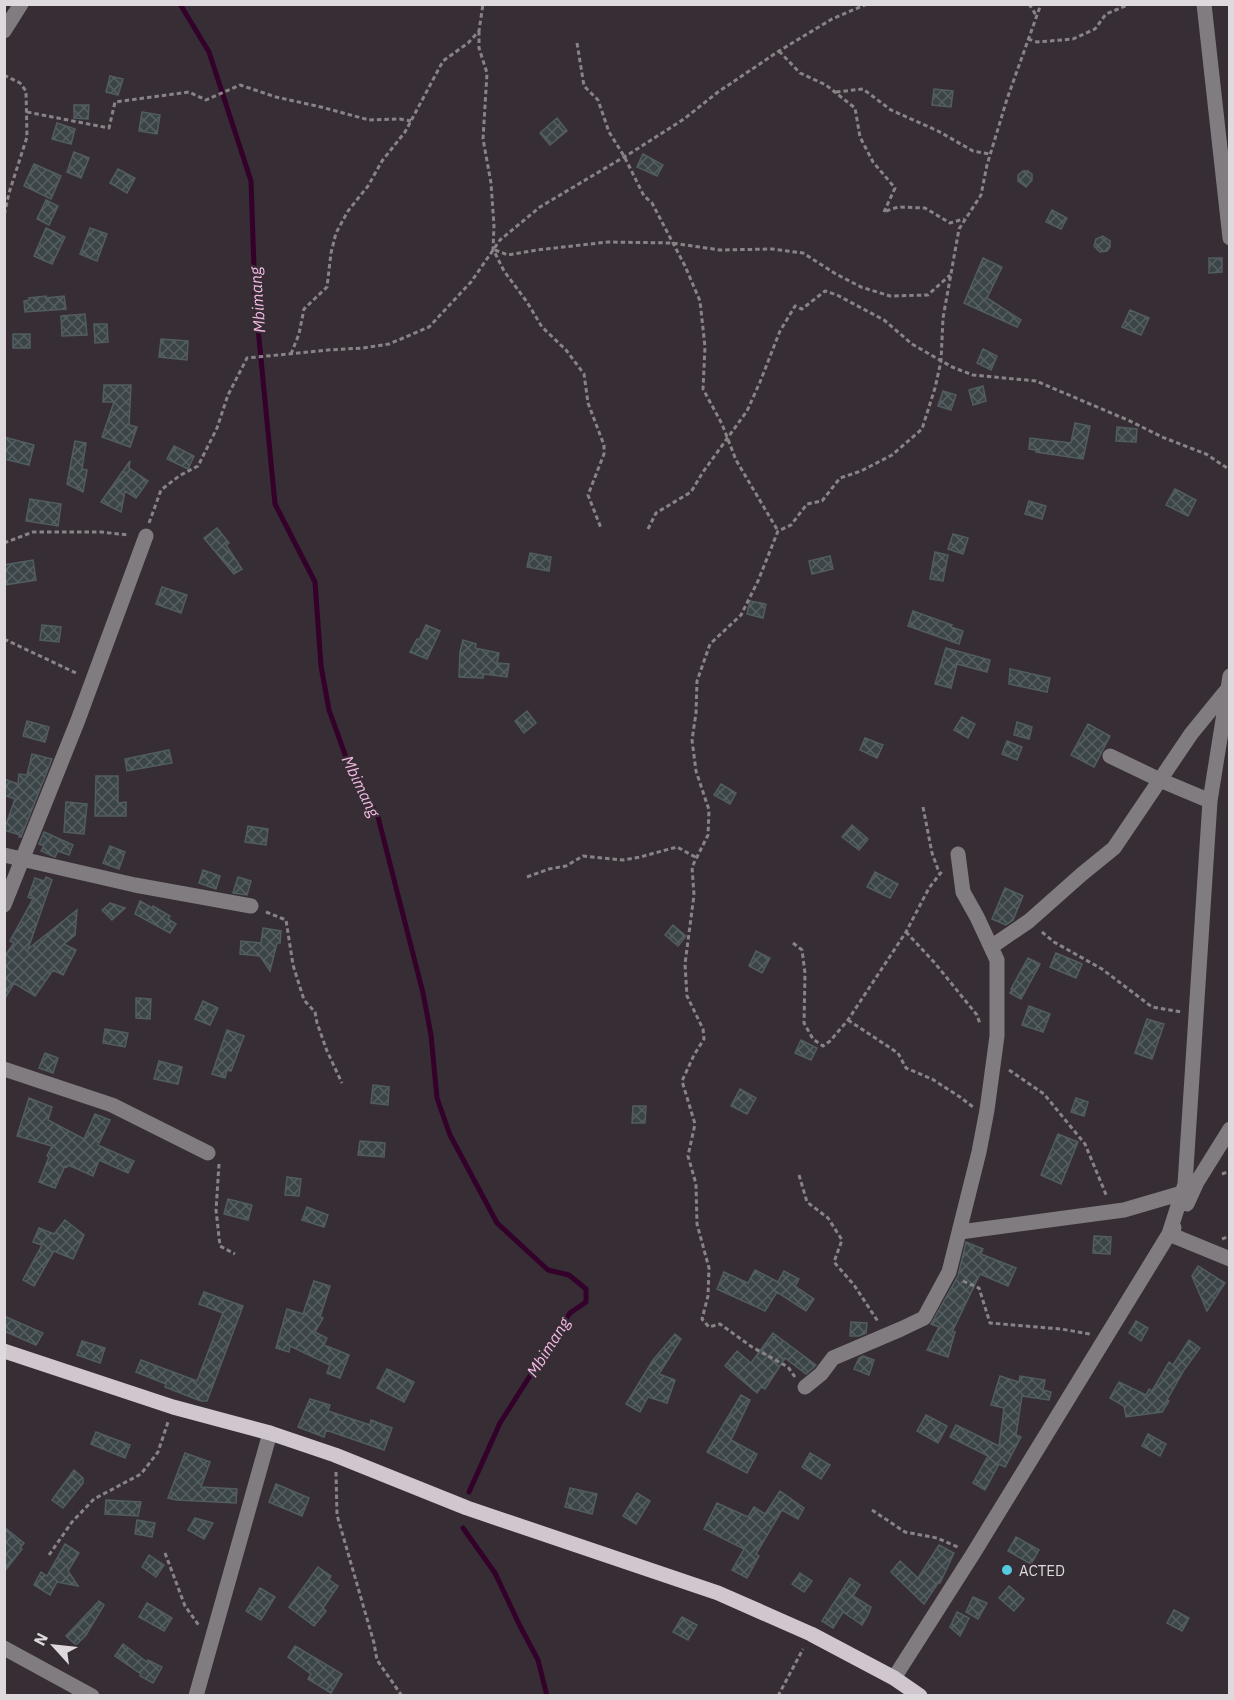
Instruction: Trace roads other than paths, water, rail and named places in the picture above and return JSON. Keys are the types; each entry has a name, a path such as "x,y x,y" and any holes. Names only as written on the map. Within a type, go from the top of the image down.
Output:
{"main road":[{"path":"4,1350 173,1407 270,1433 335,1455 467,1509 718,1593 811,1634 894,1678 920,1695"}],"street":[{"path":"4,32 21,4"},
{"path":"1204,4 1230,238"},
{"path":"4,905 88,692 146,536"},
{"path":"991,947 1029,921 1114,848 1228,683"},
{"path":"1169,1234 1185,1184 1210,801 1228,683"},
{"path":"1110,756 1210,801"},
{"path":"805,1387 821,1374 833,1358 924,1318 947,1275 960,1232 986,1118 996,1035 998,960 963,892 958,854"},
{"path":"4,855 135,885 251,906"},
{"path":"4,1069 112,1105 208,1153"},
{"path":"894,1678 1180,1219 1197,1182 1230,1129"},
{"path":"960,1232 1116,1211 1182,1192"},
{"path":"1169,1234 1230,1259"},
{"path":"196,1695 270,1433"},
{"path":"4,1647 92,1695"}],"waterway":[{"name":"Mbimang","path":"180,4 209,52 251,181 255,297 275,504 315,582 321,666 329,710 347,760 378,817 423,993 431,1035 437,1098 450,1135 497,1223 548,1270 569,1275 586,1289 586,1302 570,1313 500,1423 469,1492"},
{"name":"Mbimang","path":"463,1528 495,1573 538,1660 547,1696"}],"place":[{"name":"ACTED","path":"1007,1570"}]}
